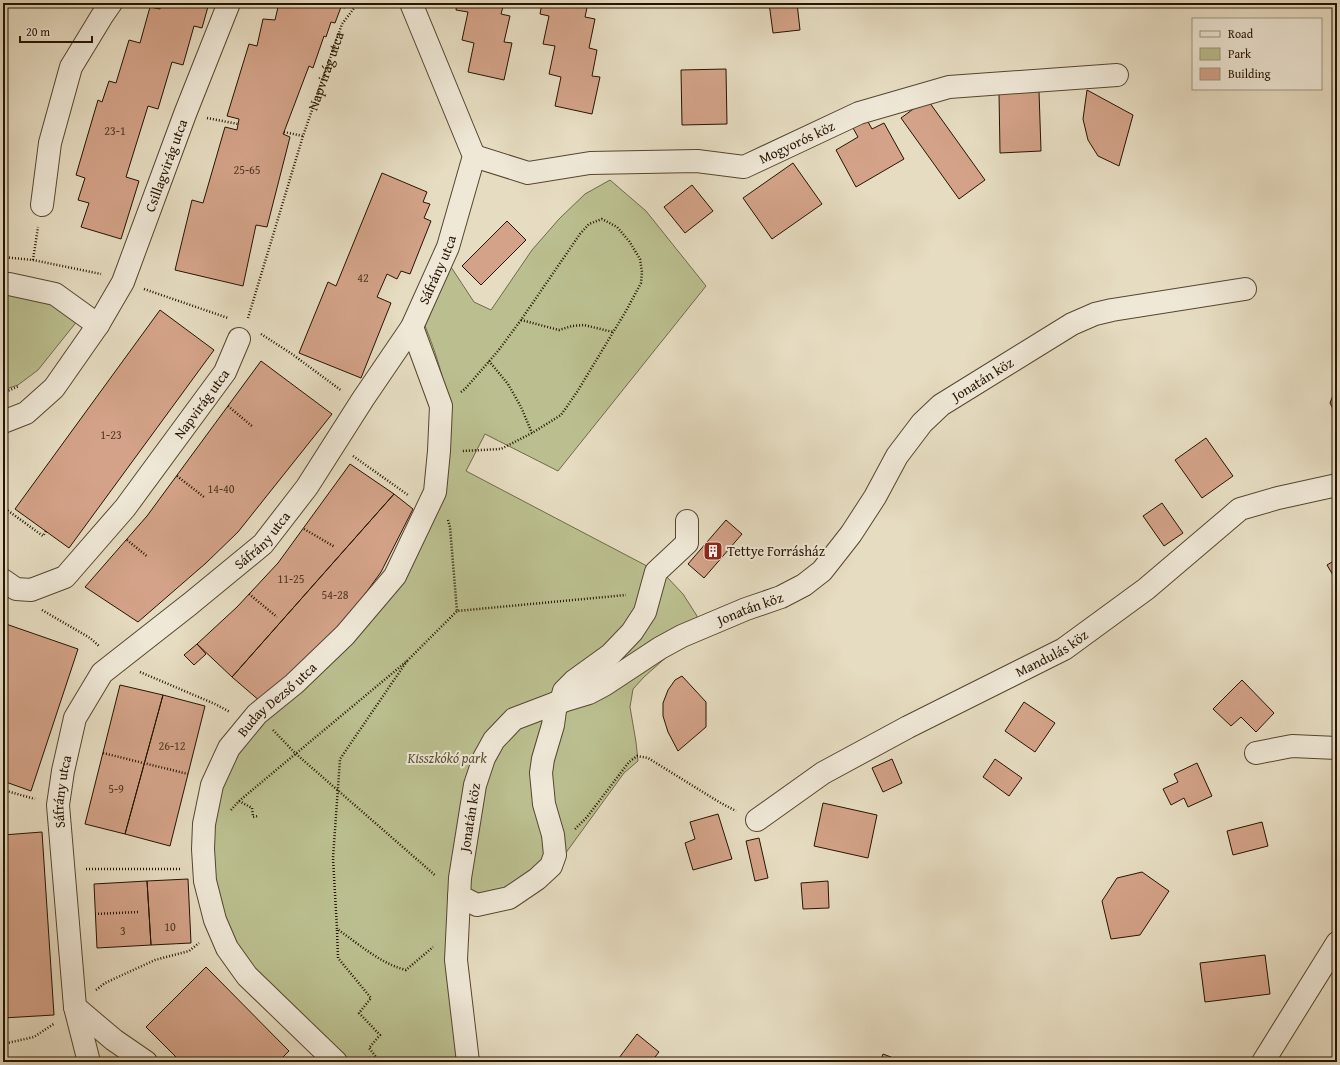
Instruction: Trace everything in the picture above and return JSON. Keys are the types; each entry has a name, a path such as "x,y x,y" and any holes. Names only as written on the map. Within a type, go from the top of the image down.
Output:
{"street":[{"path":"42,205 50,144 71,67 111,3"},
{"name":"Csillagvirág utca","path":"3,422 26,413 54,388 98,325 123,282 185,114 229,3"},
{"path":"411,3 474,156"},
{"name":"Mogyorós köz","path":"474,156 528,173 590,163 697,161 744,167 859,113 949,87 1117,75"},
{"name":"Sáfrány utca","path":"89,1062 76,1007 58,805 63,772 75,718 102,673 263,544 307,487 363,399 412,327 448,247 474,156"},
{"path":"3,284 56,294 98,325"},
{"name":"Jonatán köz","path":"468,1062 456,960 460,878 475,784 484,758 494,740 514,719 589,693 604,685 660,648 682,636 746,609 781,597 804,585 822,570 851,534 875,497 897,456 922,423 941,405 1072,324 1094,314 1112,310 1245,289"},
{"name":"Buday Dezső utca","path":"336,1062 247,976 227,948 219,928 205,881 203,849 204,828 212,785 229,748 257,714 294,684 345,635 396,576 431,500 439,451 441,406 412,327"},
{"name":"Napvirág utca","path":"3,580 16,588 31,590 65,577 139,490 225,372 239,339"},
{"name":"Mandulás köz","path":"749,816 908,726 1064,649 1146,589 1240,510 1278,498 1337,485"},
{"path":"459,896 477,904 509,898 551,866 555,856 554,844 544,804 541,773 543,759 558,703 564,691 574,680 610,655 632,632 645,612 656,572 686,543 686,521"},
{"path":"1256,753 1292,746 1337,748"},
{"path":"1263,1062 1337,943"},
{"path":"76,1007 114,1040 146,1062"}],"path":[{"name":"Napvirág utca","path":"303,136 342,24 358,3"},
{"path":"185,114 238,124"},
{"path":"239,339 251,312 303,136 284,132"},
{"path":"32,260 42,205"},
{"path":"439,451 501,449 532,433 561,415 577,392 641,283 642,272 640,259 630,242 617,227 602,219 589,224 580,234 521,320 489,361 465,389 441,406"},
{"path":"521,320 558,330 572,326 584,325 613,332"},
{"path":"489,361 508,384 521,407 532,433"},
{"path":"228,406 253,427"},
{"path":"335,444 431,500 441,495 450,527 457,611"},
{"path":"177,476 204,497"},
{"path":"3,506 43,536 46,531"},
{"path":"303,529 335,547"},
{"path":"127,539 148,557"},
{"path":"204,828 217,826 239,801 406,661 457,611 650,593"},
{"path":"249,594 277,617"},
{"path":"380,1062 369,1048 380,1035 359,1013 371,998 338,958 333,858 340,759 406,661"},
{"path":"3,710 8,712"},
{"path":"257,714 295,753 459,896"},
{"path":"102,753 188,774"},
{"path":"554,844 568,836 576,829 629,762 637,756 648,758 718,802 749,816"},
{"path":"3,790 58,805"},
{"path":"239,801 252,808 253,817 258,816"},
{"path":"63,869 204,869"},
{"path":"95,914 138,912"},
{"path":"337,929 395,968 406,970 428,953 447,933 458,918"},
{"path":"3,1044 34,1037 57,1022 104,983 155,960 189,951 219,928"},
{"path":"3,981 8,981"}],"green space":[{"name":"Kisszkókó park","path":"610,180 646,211 706,286 558,471 485,434 466,471 666,576 683,594 697,616 693,631 633,689 630,707 638,761 624,773 565,854 468,909 465,959 478,1062 346,1062 253,973 231,939 217,904 209,849 217,787 243,743 356,633 448,458 450,424 446,391 437,358 425,326 451,267 474,302 491,310 532,250 559,219 585,194"},
{"path":"3,286 82,315 38,370 18,385 3,390"}],"building":[{"path":"162,3 209,3 202,28 194,26 183,65 172,62 158,109 148,106 126,177 139,181 121,239 81,227 89,203 78,200 85,178 76,175 98,100 102,102 109,81 116,83 129,40 140,43 150,7 160,9"},
{"path":"279,3 347,3 345,8 341,7 335,23 331,22 326,37 324,36 313,68 309,66 283,134 290,137 267,227 256,225 243,286 175,270 192,200 203,203 225,127 237,130 239,119 227,116 249,44 257,46 263,19 275,20"},
{"path":"457,3 504,3 501,14 510,16 504,42 512,43 504,80 468,72 474,43 462,40 468,12 456,10"},
{"path":"542,3 588,3 585,17 595,19 589,48 597,50 592,76 600,77 592,114 555,106 561,77 549,74 555,46 543,44 549,16 540,14"},
{"path":"769,3 797,3 800,30 773,33"},
{"path":"726,69 727,124 682,125 681,70"},
{"path":"1087,90 1133,115 1119,166 1098,156 1088,140 1083,119"},
{"path":"1039,91 1041,151 1000,153 999,93"},
{"path":"927,99 985,180 959,199 901,118"},
{"path":"867,120 872,129 884,123 904,159 856,187 836,150 858,137 853,128"},
{"path":"793,163 822,204 772,239 743,198"},
{"path":"382,173 427,192 423,202 430,204 424,218 431,221 410,274 401,271 397,279 387,274 377,297 391,303 361,378 299,353 328,282 336,286"},
{"path":"692,185 713,211 685,233 664,207"},
{"path":"507,221 526,240 481,285 462,266"},
{"path":"160,310 214,350 69,548 15,509"},
{"path":"261,361 332,414 238,532 206,563 138,622 85,587 147,516"},
{"path":"1337,385 1337,417 1330,403"},
{"path":"1206,438 1233,476 1202,498 1175,460"},
{"path":"350,464 394,494 232,677 197,644 237,607 278,563"},
{"path":"394,494 413,509 381,572 349,616 301,666 261,702 232,677"},
{"path":"1162,503 1183,533 1164,546 1143,516"},
{"name":"Tettye Forrásház","path":"726,520 742,534 704,578 688,564"},
{"path":"1337,559 1337,582 1327,565"},
{"path":"3,623 78,649 31,791 3,781"},
{"path":"197,644 206,654 194,665 184,655"},
{"path":"682,676 706,702 706,727 678,751 668,732 663,716 663,703 668,690 675,680"},
{"path":"1242,680 1274,713 1256,732 1241,717 1231,726 1213,709"},
{"path":"120,685 163,695 125,834 85,824"},
{"path":"163,695 205,706 170,846 125,834"},
{"path":"1024,702 1055,723 1035,752 1005,731"},
{"path":"892,759 902,783 883,792 872,768"},
{"path":"995,759 1022,778 1009,796 983,777"},
{"path":"1197,763 1212,796 1188,807 1184,798 1171,805 1163,789 1178,782 1174,774"},
{"path":"823,803 877,815 868,858 814,846"},
{"path":"718,814 732,859 693,870 685,843 695,839 690,822"},
{"path":"1262,822 1268,846 1233,855 1227,831"},
{"path":"42,832 54,1015 3,1018 3,835"},
{"path":"759,838 768,878 755,881 746,841"},
{"path":"1142,872 1169,891 1140,935 1111,939 1102,901 1117,878"},
{"path":"188,879 191,943 151,945 147,881"},
{"path":"147,881 151,945 97,948 94,884"},
{"path":"828,881 829,908 803,909 801,883"},
{"path":"1265,955 1270,994 1205,1002 1200,963"},
{"path":"206,967 289,1051 278,1062 181,1062 146,1027"},
{"path":"637,1034 659,1052 651,1062 616,1062"},
{"path":"883,1054 904,1062 880,1062"},
{"path":"1337,1054 1337,1062 1325,1062"}],"place":[{"name":"Tettye Forrásház","path":"713,551"}]}
